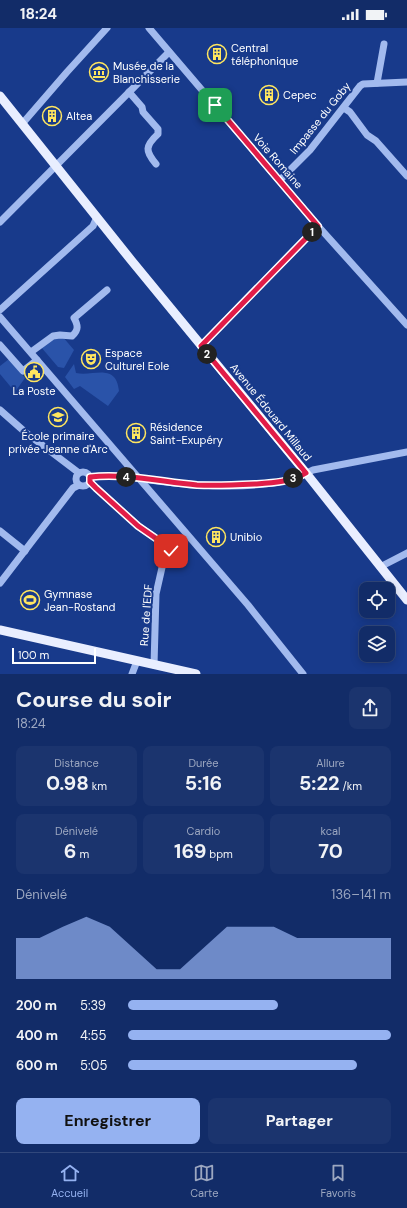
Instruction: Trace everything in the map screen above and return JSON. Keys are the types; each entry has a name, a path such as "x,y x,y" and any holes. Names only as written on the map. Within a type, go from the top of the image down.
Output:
{"main road":[{"name":"Avenue Édouard Millaud","path":"0,96 201,346 306,473 407,600"},
{"path":"0,630 196,674"}],"street":[{"path":"22,124 107,28"},
{"name":"Voie Romaine","path":"149,28 318,226 407,325"},
{"path":"377,83 384,44"},
{"path":"0,222 169,52"},
{"path":"404,82 407,88"},
{"name":"Impasse du Goby","path":"280,180 310,150 360,86 363,84 404,82"},
{"path":"129,92 142,107 143,112 158,129 158,134 149,144 148,150 148,155 156,164"},
{"path":"344,108 350,112 367,135 376,141 407,176"},
{"path":"0,310 93,226 97,217"},
{"path":"93,226 104,226"},
{"path":"201,346 318,226"},
{"path":"31,352 53,336 72,336 77,327 74,318 107,290"},
{"path":"0,316 248,605 303,674"},
{"path":"0,345 23,371 37,360"},
{"path":"0,410 25,432 79,474"},
{"path":"0,583 73,488 79,485 84,486 90,480 100,476 140,478 198,485 271,483 300,477 313,470 407,452"},
{"path":"79,485 76,479 79,474 85,472 90,480 138,526 164,544 166,550 171,551 175,555"},
{"path":"0,531 25,551"},
{"name":"Rue de l'EDF","path":"154,665 156,594 166,550"},
{"path":"380,567 407,553"},
{"path":"132,674 137,661"}],"shaded area":[{"path":"62,336 74,350 64,368 58,367 41,347"},
{"path":"9,359 25,378 15,392 0,374 0,366"},
{"path":"74,364 76,373 103,373 109,374 113,377 117,382 119,391 108,406 80,386 74,389 65,377"}],"place":[{"name":"Central téléphonique","path":"217,54"},
{"name":"Musée de la Blanchisserie","path":"99,72"},
{"name":"Cepec","path":"269,95"},
{"name":"Altea","path":"52,116"},
{"name":"Espace Culturel Eole","path":"91,359"},
{"name":"La Poste","path":"34,372"},
{"name":"École primaire privée Jeanne d'Arc","path":"58,417"},
{"name":"Résidence Saint-Exupéry","path":"136,433"},
{"name":"Unibio","path":"216,537"},
{"name":"Gymnase Jean-Rostand","path":"30,600"}],"route":[{"path":"171,551 166,550 164,544 138,526 96,488 90,482 90,477 140,478 198,485 232,485 271,483 300,477 306,473 201,346 206,339 318,226 215,105"}]}
